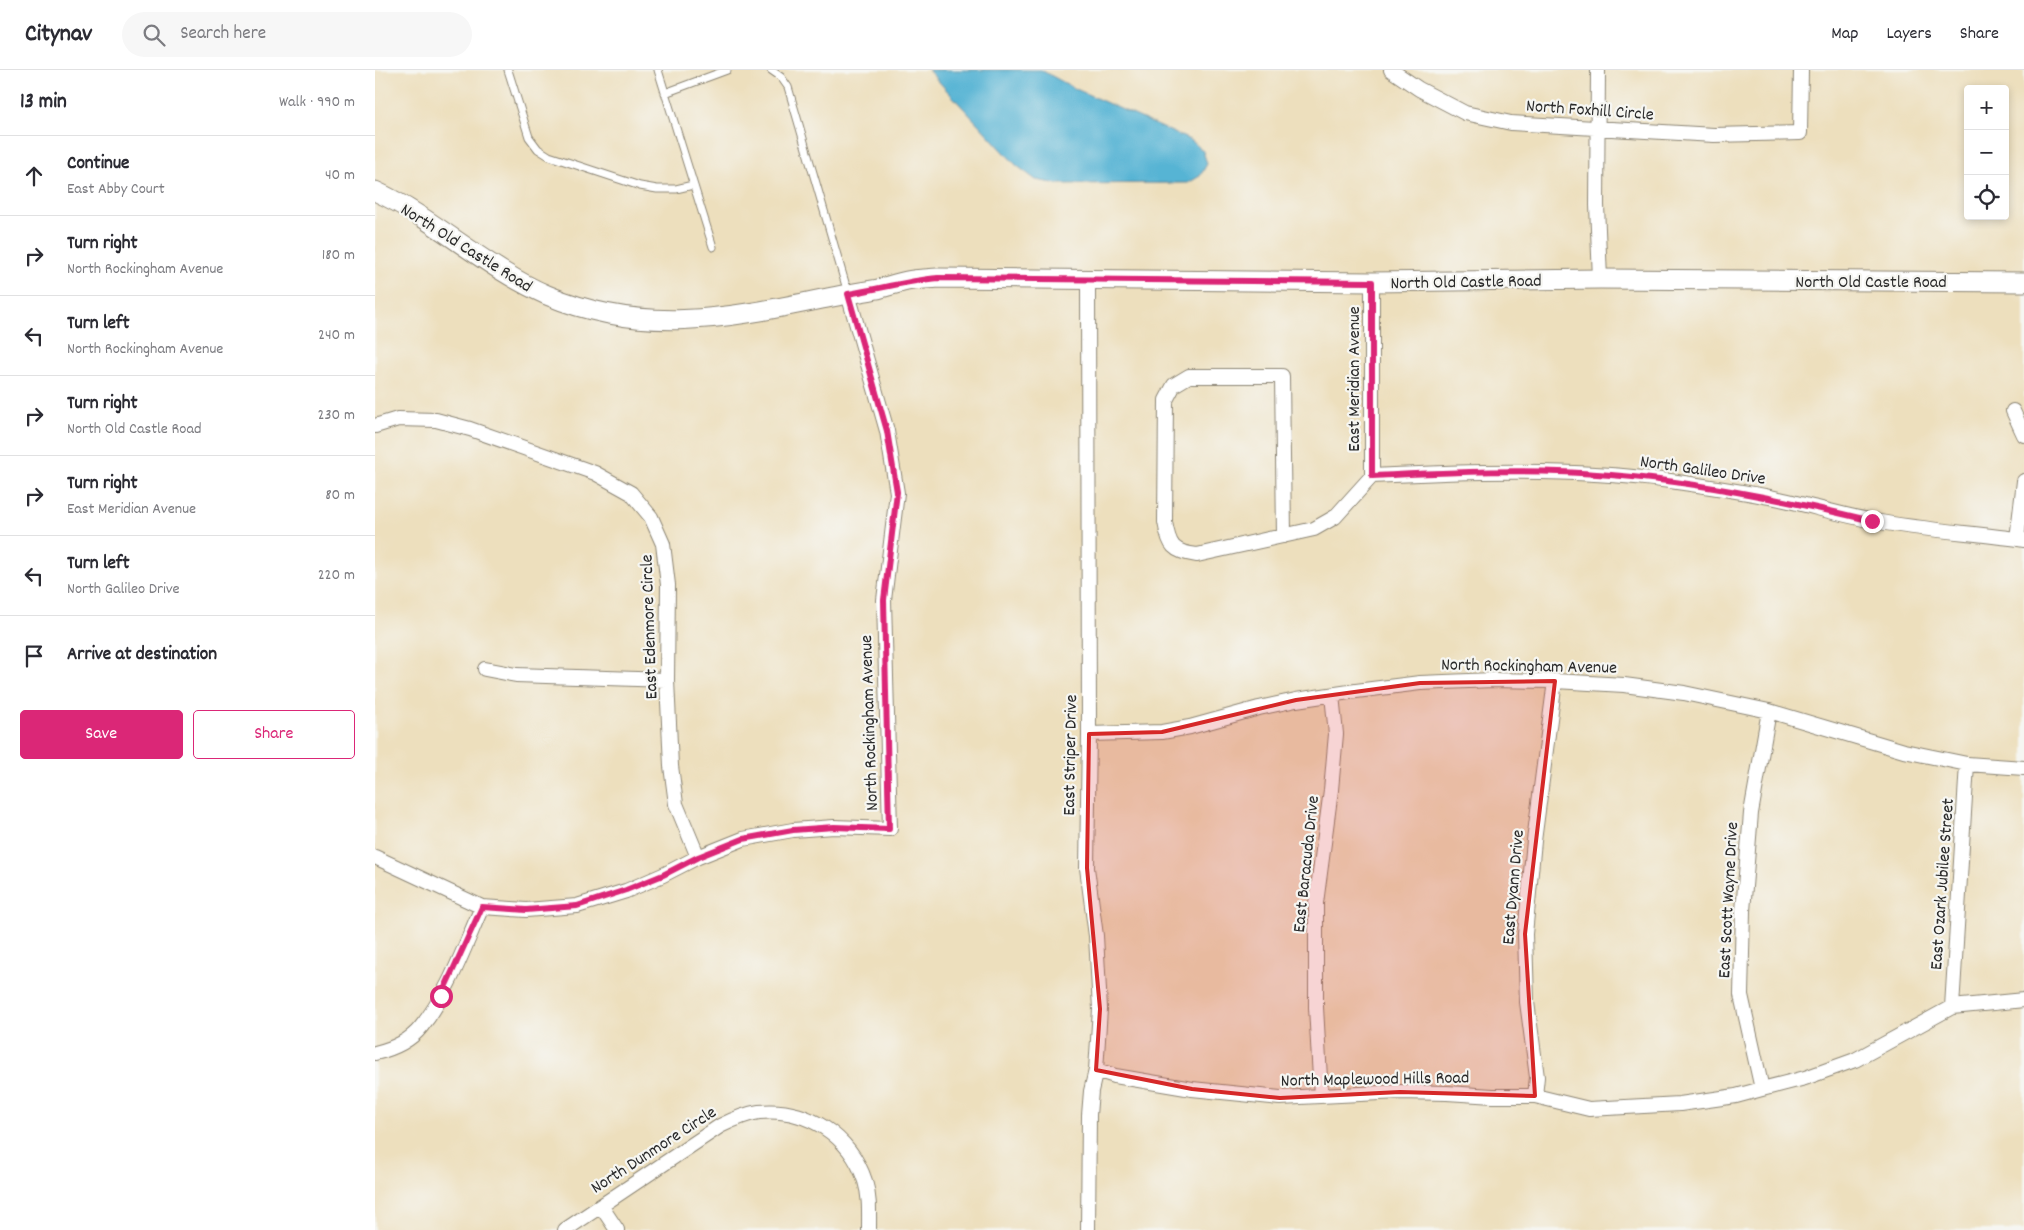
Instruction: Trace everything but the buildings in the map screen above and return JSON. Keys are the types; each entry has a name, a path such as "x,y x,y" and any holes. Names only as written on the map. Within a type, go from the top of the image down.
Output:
{"street":[{"name":"North Foxhill Circle","path":"1391,70 1419,89 1465,113 1511,123 1598,130 1714,135 1800,133 1801,70"},
{"path":"1598,70 1597,205 1600,279"},
{"name":"North Old Castle Road","path":"375,191 421,217 512,278 547,295 574,305 627,317 664,321 743,315 908,281 938,278 1372,282 1600,279 2024,282"},
{"name":"East Striper Drive","path":"1088,279 1089,734 1087,868 1096,936 1100,1009 1096,1070 1091,1091 1089,1115 1088,1230"},
{"name":"East Meridian Avenue","path":"1372,282 1372,476"},
{"name":"North Rockingham Avenue","path":"375,857 482,907 526,910 577,906 626,890 743,839 793,830 834,827 889,829 884,600 897,492 887,431 848,294"},
{"path":"1284,536 1282,376 1189,376 1174,385 1166,400 1165,522 1168,540 1181,553 1197,555 1284,536 1314,529 1335,517 1372,476"},
{"path":"2013,411 2024,435"},
{"name":"East Edenmore Circle","path":"375,426 398,419 435,420 461,427 595,473 631,493 651,517 663,544 668,585 667,680 671,766 676,804 698,857"},
{"name":"North Galileo Drive","path":"1372,476 1437,472 1517,471 1611,475 1669,481 1774,498 1872,521 1918,529 2020,539"},
{"path":"2020,539 2024,481"},
{"path":"485,669 516,675 667,680"},
{"name":"North Rockingham Avenue","path":"1089,734 1163,732 1190,727 1259,708 1332,695 1420,683 1493,680 1555,681 1684,693 1769,711 1904,750 1967,764 2024,768"},
{"name":"East Dyann Drive","path":"1535,1096 1537,1077 1527,1002 1525,934 1534,841 1555,681"},
{"name":"East Baracuda Drive","path":"1321,1096 1316,1007 1316,903 1331,790 1336,734 1332,695"},
{"name":"East Scott Wayne Drive","path":"1762,1089 1741,995 1743,911 1751,813 1769,711"},
{"name":"East Ozark Jubilee Street","path":"1952,1006 1967,764"},
{"path":"375,1053 392,1049 420,1028 441,996 482,907"},
{"name":"North Maplewood Hills Road","path":"1096,1070 1115,1076 1235,1094 1280,1098 1400,1092 1535,1096 1589,1109 1680,1104 1736,1096 1805,1078 1855,1060 1952,1006 2024,1000"},
{"name":"North Dunmore Circle","path":"565,1230 720,1126 745,1115 758,1112 798,1115 817,1122 846,1146 857,1162 865,1181 869,1204 869,1230"},
{"path":"601,1206 617,1230"}],"lane":[{"path":"508,70 529,137 538,149 549,156 640,186 666,189 693,185"},
{"path":"657,70 713,247"},
{"path":"665,93 727,70"},
{"path":"771,70 785,82 792,99 848,294"}],"highlighted area":[{"path":"1555,681 1525,934 1535,1096 1400,1092 1280,1098 1192,1089 1096,1070 1100,1009 1087,868 1089,734 1162,732 1296,700 1420,683"}],"water":[{"path":"928,70 1041,70 1076,89 1192,141 1203,151 1207,164 1200,176 1188,183 1058,184 1036,180 1016,165"}],"route":[{"path":"441,996 482,907 526,910 577,906 626,890 743,839 793,830 834,827 889,829 884,600 897,492 887,431 848,294 908,281 938,278 1372,282 1372,476 1437,472 1517,471 1611,475 1718,488 1774,498 1872,521"}]}
